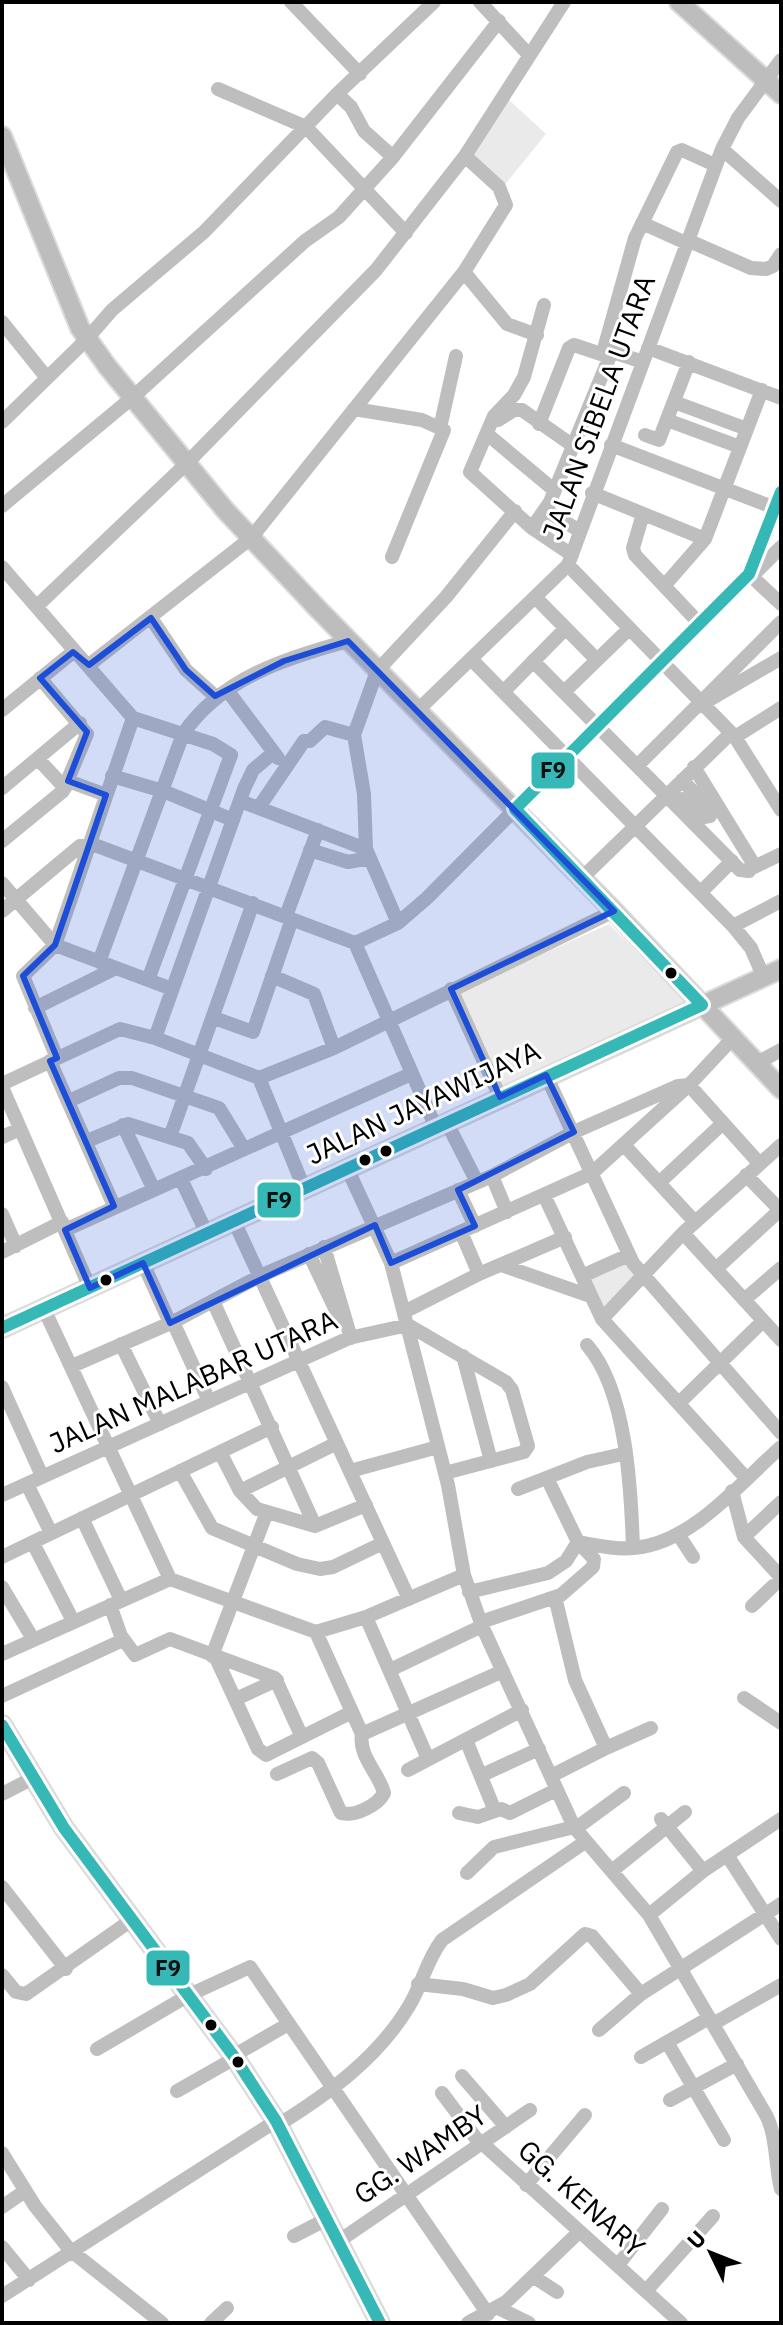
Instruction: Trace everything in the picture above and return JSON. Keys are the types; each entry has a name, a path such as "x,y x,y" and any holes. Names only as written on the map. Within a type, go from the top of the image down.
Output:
{"main road":[{"path":"679,2 781,94"},
{"path":"2,136 86,340 251,538 349,643 614,911 781,1089"},
{"name":"JALAN JAYAWIJAYA","path":"2,1328 781,969"},
{"path":"2,1725 69,1835 234,2057 277,2123 339,2241 377,2322"}],"street":[{"path":"291,2 360,74"},
{"path":"4,416 86,340 112,310 204,232 337,94 434,2"},
{"path":"480,2 529,55"},
{"path":"37,606 187,463 376,270 465,156 564,2"},
{"path":"2,506 133,397 305,241 339,217 393,157 499,21"},
{"name":"JALAN SIBELA UTARA","path":"418,710 570,560 592,493 715,165 738,118 781,60"},
{"path":"218,89 306,127 406,233"},
{"path":"337,94 351,107 364,131 393,157"},
{"path":"722,149 781,201"},
{"path":"644,358 604,349 642,223 679,150 715,165"},
{"path":"89,665 251,538 464,272 506,205 499,187 465,156"},
{"path":"642,223 751,268 766,269 781,254"},
{"path":"464,272 514,328 537,335"},
{"path":"544,305 518,391 494,416 470,472 570,560 629,629 733,735 781,810"},
{"path":"2,322 47,378"},
{"path":"539,424 569,348 574,345 610,356 689,362 781,398"},
{"path":"440,428 456,356"},
{"path":"532,528 545,510 610,356"},
{"path":"645,435 659,440 689,362"},
{"path":"664,586 705,539 762,390"},
{"path":"674,402 747,429"},
{"path":"354,409 422,420 444,430 392,557"},
{"path":"488,432 514,410 522,410 572,445"},
{"path":"667,420 740,447"},
{"path":"488,432 554,490"},
{"path":"611,445 724,489 778,503 750,575"},
{"path":"592,493 705,539"},
{"path":"545,510 580,531"},
{"path":"398,923 368,853 364,794 354,735 374,668 446,597 515,511"},
{"path":"643,514 633,552 699,623"},
{"path":"355,943 398,923 699,623 781,547"},
{"path":"2,567 133,718 183,734 231,755 148,980"},
{"path":"750,575 781,604"},
{"path":"535,597 597,660"},
{"path":"151,618 186,670 221,693 283,765"},
{"path":"637,766 781,622"},
{"path":"504,691 565,629"},
{"path":"564,692 629,629"},
{"path":"99,962 183,734 221,693 294,656 349,643"},
{"path":"2,710 73,652"},
{"path":"702,702 781,658"},
{"path":"472,660 733,926 751,948 764,978"},
{"path":"533,661 637,766 674,789 732,861 745,872 781,854"},
{"path":"2,841 66,784 87,734 40,678"},
{"path":"582,878 694,767 733,735 781,708"},
{"path":"114,1206 69,1101 23,976 55,945 133,718"},
{"path":"2,788 80,723"},
{"path":"259,807 304,741 310,741 325,727 354,735"},
{"path":"155,1038 250,775 273,753"},
{"path":"38,759 66,784 106,795"},
{"path":"694,767 751,860 752,868"},
{"path":"112,776 163,791 233,820"},
{"path":"240,801 318,830 368,853"},
{"path":"214,1018 253,1032 318,830"},
{"path":"2,911 80,846 92,844 187,877 355,943 411,1074 477,1182"},
{"path":"310,850 348,862 368,853"},
{"path":"701,892 732,861"},
{"path":"2,883 55,945 172,989"},
{"path":"733,926 781,901"},
{"path":"170,1137 253,903"},
{"path":"90,1288 2,1085 120,1029 155,1038 259,1078 334,1048 614,911"},
{"path":"35,1008 116,968"},
{"path":"272,976 314,994 334,1048"},
{"path":"451,989 500,1097"},
{"path":"391,1263 592,1173 689,1085 733,1038"},
{"path":"757,1063 781,1050"},
{"path":"2,1252 206,1169 280,1132 411,1074"},
{"path":"546,1075 629,1255 642,1275 781,1433"},
{"path":"69,1101 126,1077 224,1112 244,1149"},
{"path":"259,1078 304,1188"},
{"path":"689,1085 759,1163"},
{"path":"72,1366 172,1322 324,1247 492,1176 574,1132 678,1086 689,1085"},
{"path":"661,1181 723,1123"},
{"path":"87,1141 123,1125 133,1125 191,1145 206,1169"},
{"path":"123,1125 154,1190"},
{"path":"2,1137 20,1129"},
{"path":"624,1145 661,1181 717,1268 781,1340"},
{"path":"602,1319 689,1227 781,1145"},
{"path":"347,1168 391,1263 445,1473 464,1575 481,1624 575,1828 649,1915 777,2131 774,2158 781,2189"},
{"path":"717,1268 781,1210 746,1175"},
{"path":"492,1176 507,1212"},
{"path":"181,1179 207,1234"},
{"path":"458,1190 479,1274"},
{"path":"544,1195 602,1319 746,1478"},
{"path":"2,1214 16,1246"},
{"path":"234,1221 409,1599"},
{"name":"JALAN MALABAR UTARA","path":"2,1495 350,1338 406,1318 479,1274 565,1237"},
{"path":"324,1247 338,1285 350,1338"},
{"path":"309,1254 350,1338"},
{"path":"582,1276 629,1255"},
{"path":"143,1263 209,1401"},
{"path":"501,1265 590,1296"},
{"path":"744,1300 780,1270"},
{"path":"213,1301 291,1466 315,1526"},
{"path":"44,1309 111,1445 170,1579"},
{"path":"406,1318 511,1387 528,1446 524,1452 445,1473"},
{"path":"679,1403 763,1321"},
{"path":"121,1344 160,1424"},
{"path":"587,1345 615,1396 632,1506 633,1548"},
{"path":"463,1356 491,1461"},
{"path":"2,1387 42,1476"},
{"path":"2,1557 272,1427"},
{"path":"240,1491 337,1443"},
{"path":"350,1471 438,1447"},
{"path":"578,1542 633,1548 659,1543 678,1534 781,1447"},
{"path":"220,1452 240,1491 257,1509 315,1526 366,1505"},
{"path":"518,1489 605,1456 623,1454"},
{"path":"180,1471 208,1524 254,1548 320,1569 333,1567 383,1543"},
{"path":"390,1670 481,1624 555,1597 576,1585 593,1567 594,1559 578,1542 547,1478"},
{"path":"27,1484 51,1533"},
{"path":"732,1491 744,1537 778,1583 752,1606"},
{"path":"744,1537 781,1502"},
{"path":"267,1512 214,1657 258,1749 266,1755 352,1712"},
{"path":"82,1518 115,1603 123,1640 137,1656 170,1639 277,1680 301,1735"},
{"path":"678,1534 693,1557"},
{"path":"469,1592 561,1567 578,1542"},
{"path":"33,1543 73,1621"},
{"path":"2,1654 170,1579 316,1632 366,1617 464,1575"},
{"path":"2,1587 33,1639"},
{"path":"555,1597 575,1680 606,1748"},
{"path":"366,1617 428,1759"},
{"path":"277,1774 312,1758 318,1763 341,1813 352,1815 380,1800 384,1793 360,1740 362,1734 316,1632"},
{"path":"2,1696 123,1640"},
{"path":"362,1734 503,1671"},
{"path":"236,1699 277,1680"},
{"path":"744,1698 781,1723"},
{"path":"408,1770 522,1710"},
{"path":"459,1813 478,1817 501,1809 510,1813 606,1748 651,1728"},
{"path":"466,1740 495,1811"},
{"path":"482,1775 539,1749"},
{"path":"2,1794 33,1778"},
{"path":"467,1873 494,1847 575,1828 624,1793"},
{"path":"613,1870 664,1822 685,1812"},
{"path":"649,1915 703,1871 781,1819"},
{"path":"664,1822 703,1871"},
{"path":"2,2296 70,2250 336,2089 402,2017 431,1954 442,1940 585,1842"},
{"path":"727,1855 781,1939"},
{"path":"2,1887 66,1969"},
{"path":"599,2030 641,1994 781,1904"},
{"path":"2,1975 16,1992 26,1994 66,1969 133,1919"},
{"path":"418,1984 463,1989 493,1998 506,1995 530,1984 585,1934 592,1936 641,1994"},
{"path":"97,2049 189,1995 246,1967 256,1973 407,2195 493,2311 529,2323"},
{"path":"641,2057 781,1985"},
{"path":"177,2091 285,2026"},
{"path":"667,2042 724,2140"},
{"path":"670,2100 737,2064"},
{"path":"462,2076 506,2127"},
{"name":"GG. KENARY","path":"442,2093 482,2144 681,2323"},
{"name":"GG. WAMBY","path":"339,2241 530,2110"},
{"path":"526,2185 585,2115"},
{"path":"2,2153 25,2191 70,2250 162,2323"},
{"path":"2,2207 25,2191"},
{"path":"618,2265 662,2209"},
{"path":"646,2291 713,2216"},
{"path":"294,2236 327,2219"},
{"path":"468,2323 493,2311 534,2277 579,2232"},
{"path":"2,2247 29,2280"},
{"path":"534,2277 557,2292"},
{"path":"211,2323 227,2308"}],"highlighted area":[{"path":"151,618 186,670 215,696 284,661 348,641 614,911 451,989 500,1097 546,1075 574,1132 458,1190 475,1226 391,1263 375,1225 170,1323 143,1263 90,1288 65,1230 114,1206 50,1061 57,1058 23,976 55,945 106,795 68,781 87,732 40,678 73,652 89,665"}],"shaded area":[{"path":"507,98 546,134 503,187 467,155"},
{"path":"609,924 690,1005 503,1091 456,993"},
{"path":"628,1259 639,1275 602,1315 586,1277"}],"transit line":[{"name":"F9","path":"2,1328 702,1005 515,809 749,574 781,492"},
{"name":"F9","path":"2,1725 64,1828 235,2058 276,2121 380,2323"}]}
